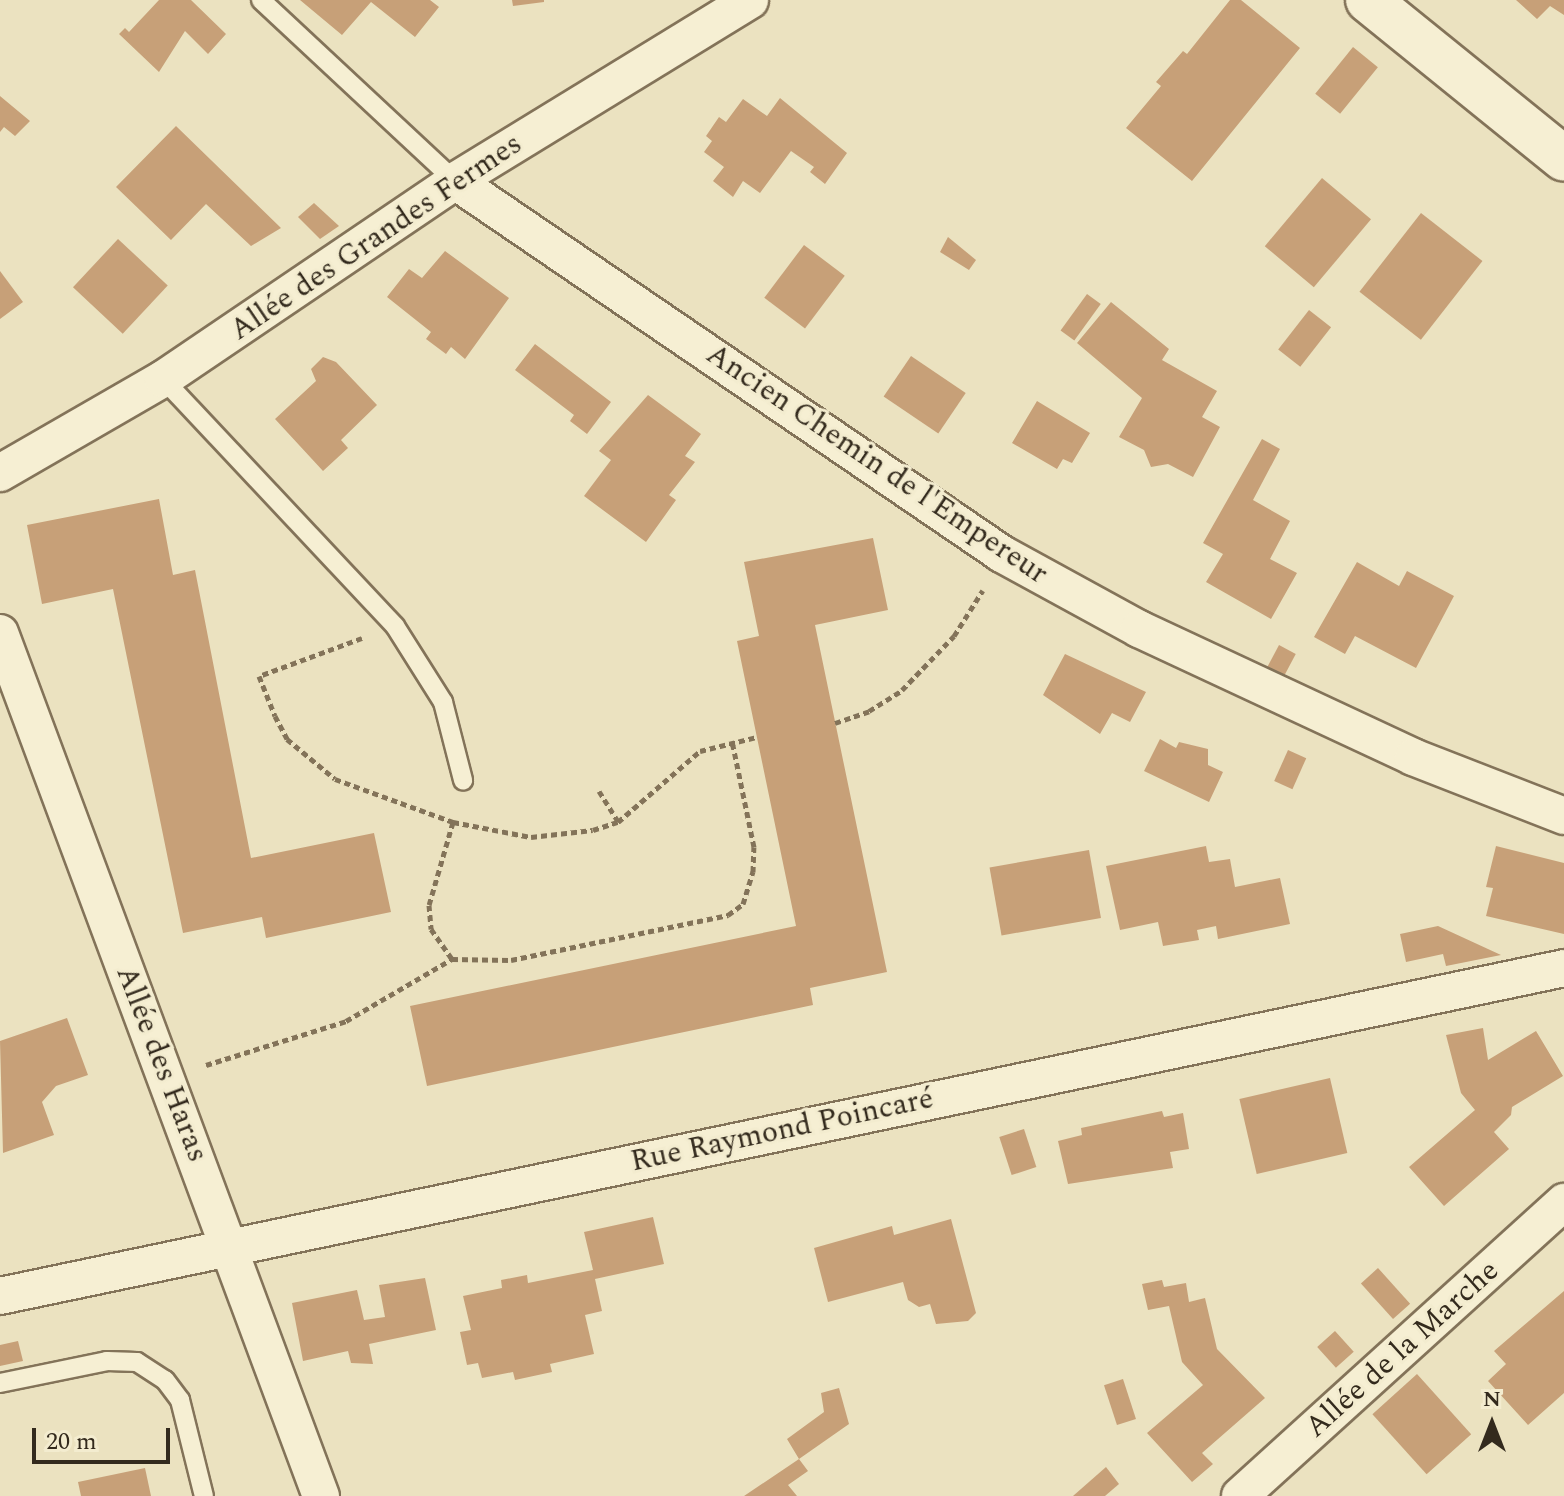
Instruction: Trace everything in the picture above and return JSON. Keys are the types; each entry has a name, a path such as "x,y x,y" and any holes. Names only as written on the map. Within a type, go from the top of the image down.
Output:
{"street":[{"name":"Allée des Grandes Fermes","path":"0,473 163,379 455,181 750,0"},
{"path":"1368,0 1564,159"},
{"name":"Ancien Chemin de l'Empereur","path":"455,181 1002,554 1139,629 1413,757 1564,816"},
{"name":"Allée des Haras","path":"0,633 321,1496"},
{"name":"Rue Raymond Poincaré","path":"0,1296 230,1245 1564,968"},
{"name":"Allée de la Marche","path":"1240,1496 1564,1202"}],"lane":[{"name":"Ancien Chemin de l'Empereur","path":"261,0 455,181"},
{"path":"163,379 395,626 443,702 463,780"},
{"path":"0,1383 107,1361 137,1362 165,1380 180,1400 204,1496"}],"path":[{"path":"835,723 869,711 927,665 954,636 1002,554"},
{"path":"167,1078 346,1021 452,959 477,963 511,960 728,915 747,896 753,859 732,741"},
{"path":"599,791 618,822"},
{"path":"452,959 431,929 429,905 453,822"}],"building":[{"path":"159,0 191,0 226,34 208,54 185,31 159,72 119,34 125,28 129,32"},
{"path":"300,0 430,0 439,7 415,37 371,2 342,35"},
{"path":"512,0 544,0 544,2 513,6"},
{"path":"1230,0 1241,0 1300,48 1192,181 1126,128 1161,86 1156,82 1183,51 1187,54"},
{"path":"1516,0 1564,0 1564,15 1550,6 1537,19"},
{"path":"1353,47 1378,67 1340,114 1315,94"},
{"path":"0,96 30,121 15,136 4,127 0,132"},
{"path":"780,98 847,153 825,184 810,172 814,167 791,151 760,193 743,181 733,197 713,181 724,167 704,152 712,141 706,136 719,117 726,122 743,99 767,116"},
{"path":"176,126 281,228 251,246 206,204 171,240 116,187"},
{"path":"1322,178 1371,219 1314,287 1265,246"},
{"path":"314,203 339,226 320,239 298,217"},
{"path":"1421,213 1482,261 1421,340 1359,292"},
{"path":"948,237 976,260 969,270 940,252"},
{"path":"118,239 168,285 123,334 73,287"},
{"path":"804,245 845,276 805,328 764,298"},
{"path":"445,251 509,298 465,359 451,347 446,354 426,339 431,332 387,297 409,269 422,278"},
{"path":"0,271 23,302 0,319"},
{"path":"1087,294 1101,304 1074,340 1061,330"},
{"path":"1111,302 1169,349 1162,360 1217,391 1202,417 1220,427 1193,477 1168,464 1151,467 1144,450 1119,437 1142,398 1077,343"},
{"path":"1309,310 1331,327 1300,367 1278,349"},
{"path":"535,344 611,402 587,434 570,421 574,415 515,370"},
{"path":"911,356 966,393 938,434 884,397"},
{"path":"323,357 336,362 377,405 341,440 348,448 323,471 275,419 316,381 311,369"},
{"path":"648,395 701,434 685,456 695,462 669,495 676,500 646,542 584,496 611,460 599,451"},
{"path":"1037,401 1090,433 1072,463 1063,459 1057,469 1012,443"},
{"path":"1262,439 1280,449 1253,500 1290,521 1270,559 1297,573 1271,619 1206,582 1223,554 1203,543"},
{"path":"159,499 173,575 195,570 251,858 374,833 391,912 266,938 262,917 183,933 113,589 42,604 27,525"},
{"path":"873,538 888,610 815,625 887,972 810,988 813,1005 427,1086 410,1006 796,926 737,641 759,636 744,562"},
{"path":"1357,562 1399,586 1407,571 1454,596 1416,668 1355,636 1345,654 1314,637"},
{"path":"1279,645 1296,654 1284,677 1267,668"},
{"path":"1065,654 1146,692 1130,722 1112,713 1100,734 1043,695"},
{"path":"1160,739 1176,748 1179,742 1208,749 1208,765 1223,772 1209,802 1144,771"},
{"path":"1288,750 1306,758 1292,789 1274,781"},
{"path":"1206,846 1209,862 1230,859 1235,887 1280,878 1290,924 1218,939 1216,926 1197,930 1199,940 1163,946 1158,922 1120,930 1106,866"},
{"path":"1496,846 1564,863 1564,934 1486,916 1493,888 1486,887"},
{"path":"1089,850 1101,918 1002,935 990,868"},
{"path":"1438,926 1501,955 1446,966 1443,954 1406,962 1400,934"},
{"path":"67,1018 88,1075 56,1086 42,1102 54,1135 3,1153 0,1041"},
{"path":"1483,1028 1488,1060 1536,1031 1563,1076 1512,1107 1511,1115 1494,1132 1509,1149 1444,1206 1409,1167 1475,1110 1461,1093 1446,1035"},
{"path":"1330,1078 1347,1153 1257,1174 1239,1099"},
{"path":"1162,1111 1164,1117 1183,1113 1189,1149 1170,1152 1173,1168 1068,1184 1058,1141 1082,1135 1081,1128"},
{"path":"1024,1129 1036,1167 1012,1175 999,1137"},
{"path":"653,1217 664,1264 595,1279 602,1311 585,1315 594,1354 550,1364 552,1372 515,1380 513,1372 482,1378 478,1363 467,1365 460,1332 471,1330 463,1296 502,1288 501,1280 527,1275 528,1283 593,1270 584,1232"},
{"path":"951,1219 976,1313 968,1321 936,1324 930,1304 919,1307 908,1300 903,1282 828,1302 814,1248 892,1226 894,1235"},
{"path":"1378,1268 1410,1304 1393,1319 1361,1283"},
{"path":"425,1278 436,1330 369,1344 373,1364 351,1363 348,1351 303,1361 292,1303 357,1290 364,1320 385,1317 379,1285"},
{"path":"1162,1280 1164,1287 1186,1283 1189,1302 1205,1298 1217,1349 1265,1398 1202,1453 1213,1464 1192,1482 1147,1433 1203,1385 1182,1362 1169,1306 1148,1310 1142,1284"},
{"path":"1564,1291 1564,1393 1528,1425 1488,1381 1506,1364 1494,1351"},
{"path":"1335,1331 1354,1352 1336,1368 1317,1347"},
{"path":"18,1341 23,1361 0,1366 0,1345"},
{"path":"1417,1374 1471,1434 1427,1474 1372,1414"},
{"path":"1123,1379 1136,1419 1117,1425 1104,1385"},
{"path":"839,1388 849,1424 799,1459 787,1439 824,1412 821,1393"},
{"path":"799,1459 808,1471 788,1485 797,1496 744,1496"},
{"path":"1106,1467 1119,1484 1105,1496 1073,1496"},
{"path":"145,1468 151,1496 81,1496 78,1482"}]}
